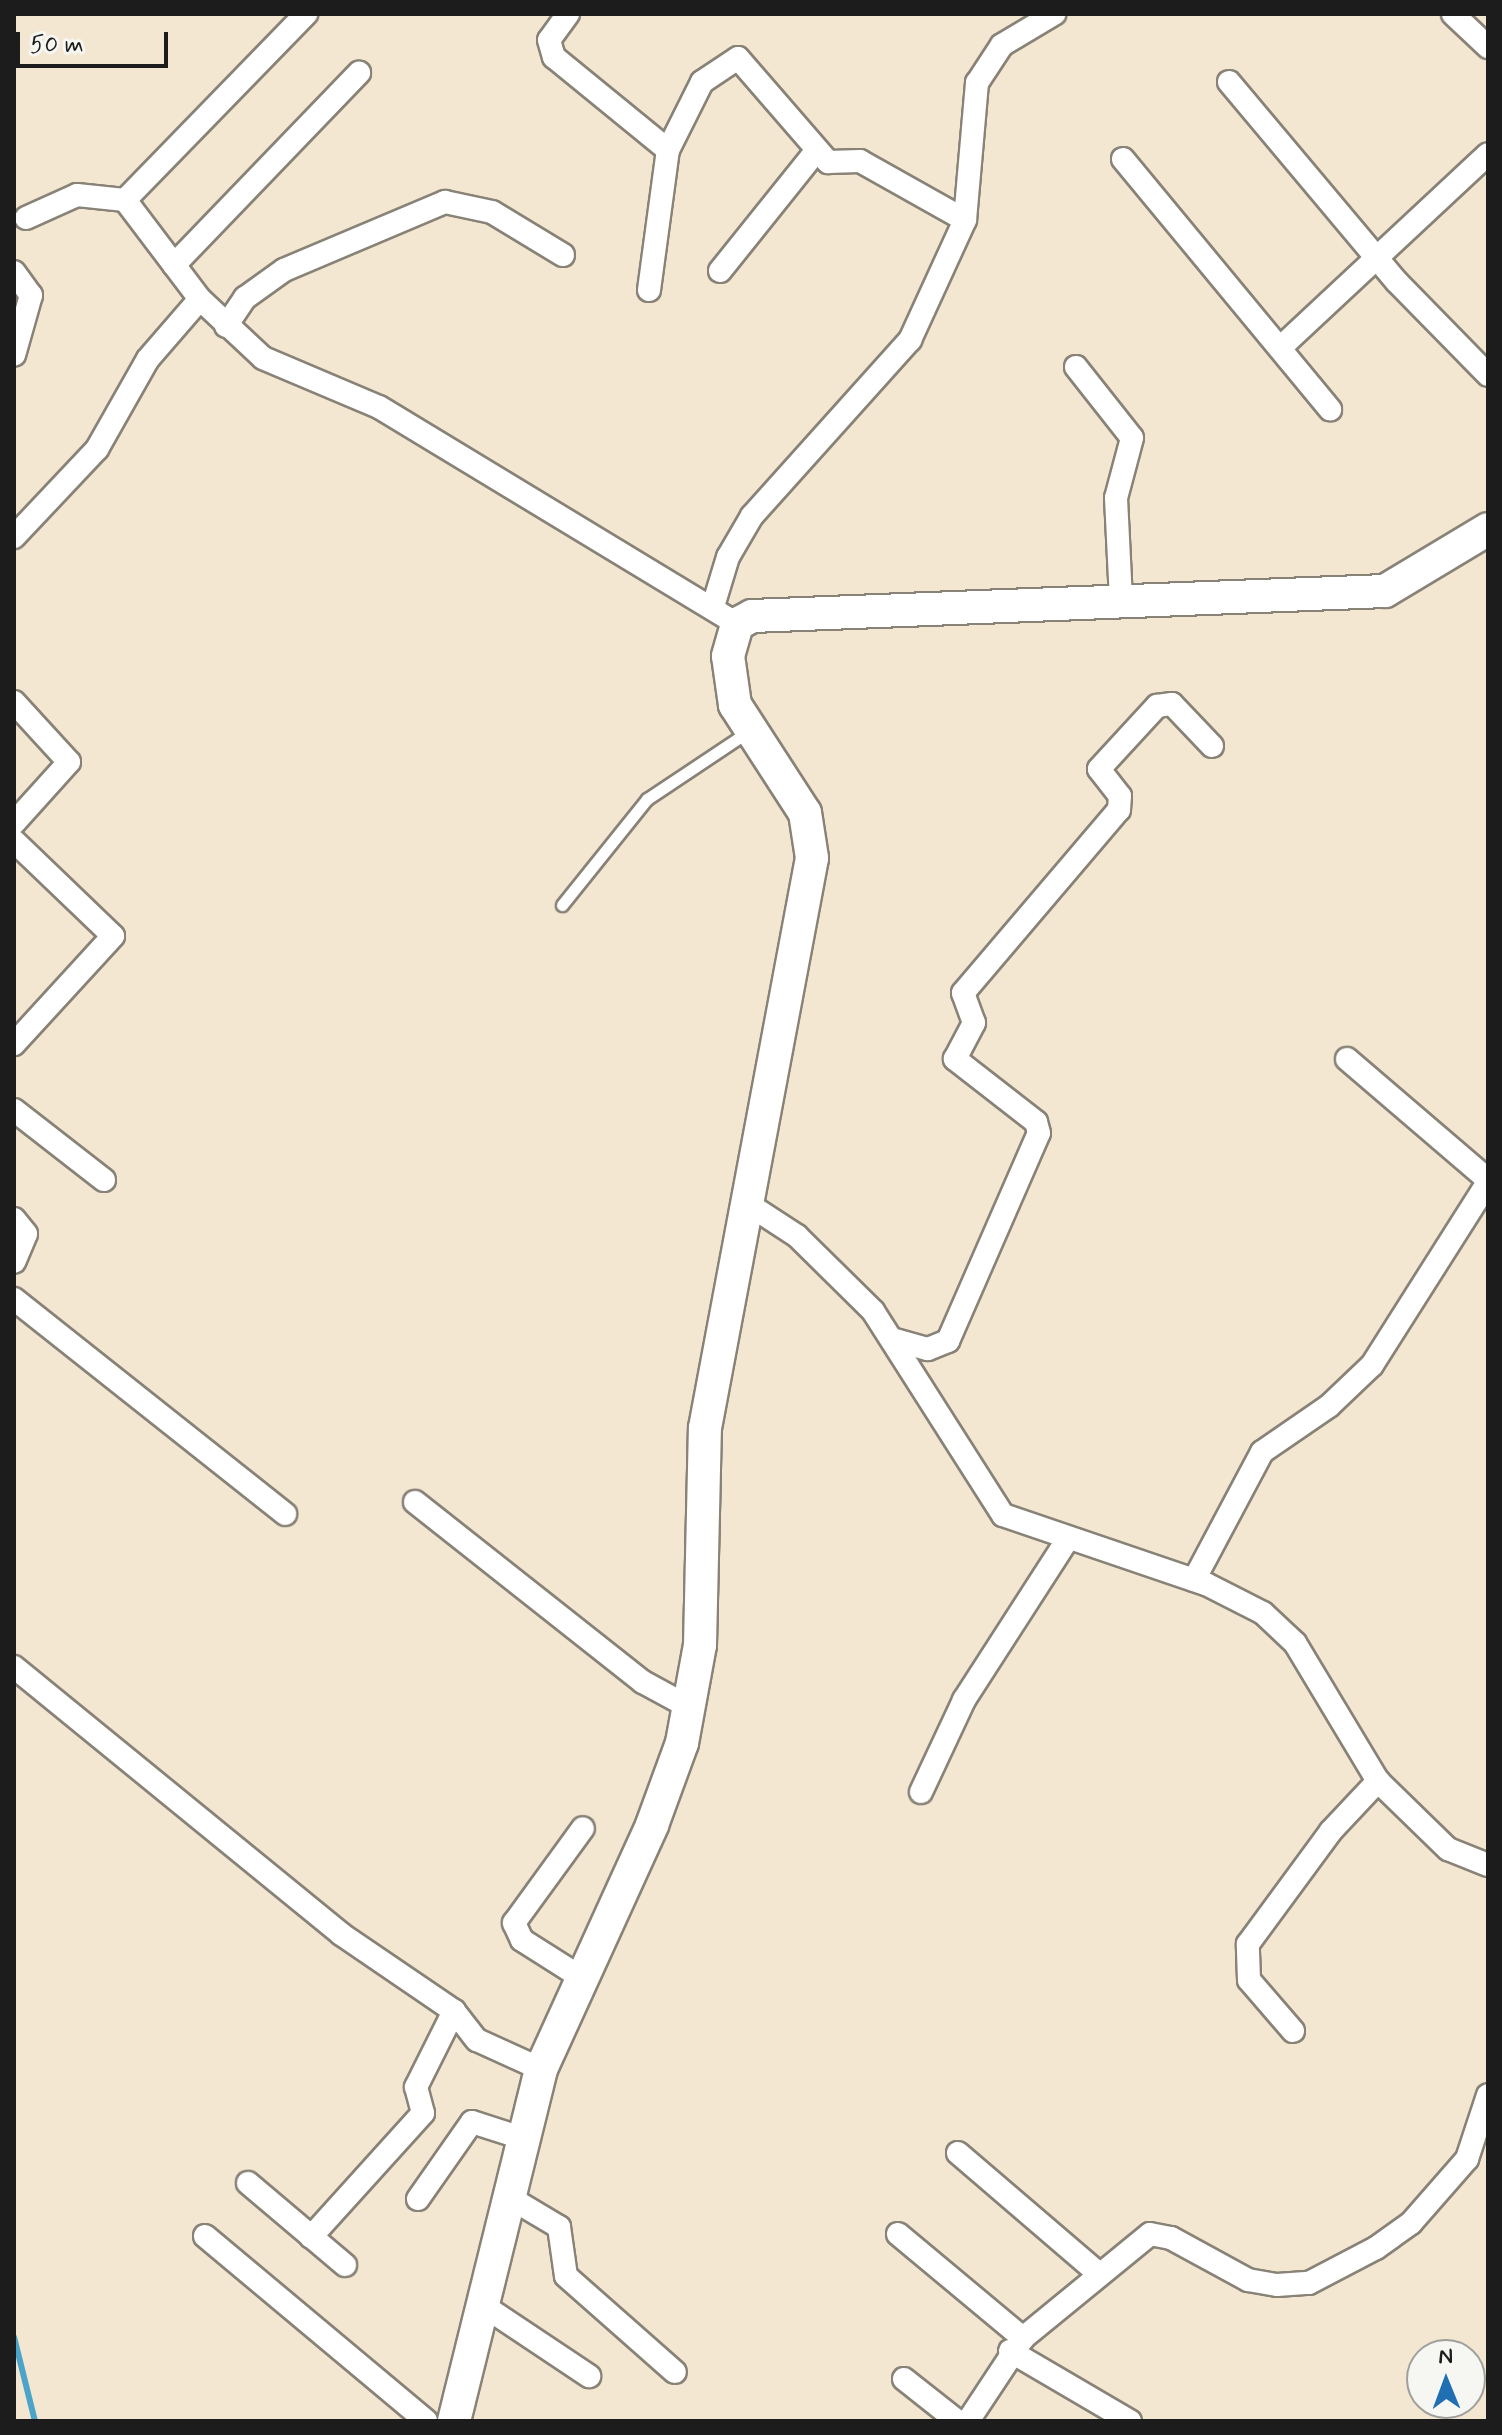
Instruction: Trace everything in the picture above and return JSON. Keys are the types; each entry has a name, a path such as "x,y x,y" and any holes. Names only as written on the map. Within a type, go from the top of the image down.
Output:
{"street":[{"path":"125,200 306,14"},
{"path":"568,14 549,40 554,57 668,150"},
{"path":"454,2421 487,2308 541,2069 652,1825 689,1707 706,1587 699,1500 705,1428 751,1206 813,839 805,813 749,731 730,683 725,614 728,557 752,516 910,340 965,220 977,83 1002,45 1054,14"},
{"path":"1453,14 1488,47"},
{"path":"649,290 668,150 694,92 735,58 766,84 816,151 834,166 860,161 965,220"},
{"path":"174,265 359,73"},
{"path":"1229,82 1380,260 1488,375"},
{"path":"720,271 816,151"},
{"path":"1280,348 1380,260 1488,154"},
{"path":"1123,159 1330,409"},
{"path":"18,219 77,195 125,200 200,299 226,326 271,363 379,407 725,614 752,616 1385,591 1488,529"},
{"path":"226,326 245,298 284,270 445,202 492,212 563,255"},
{"path":"14,272 31,295 14,355"},
{"path":"14,537 97,449 154,350 200,299"},
{"path":"1076,367 1132,438 1116,498 1121,601"},
{"path":"14,702 69,759 68,771 14,823"},
{"path":"892,1339 928,1349 948,1341 1039,1133 1036,1122 955,1059 974,1023 963,993 1119,810 1120,796 1099,769 1157,706 1172,704 1212,746"},
{"path":"14,841 113,936 14,1044"},
{"path":"1194,1580 1262,1452 1329,1406 1372,1365 1488,1181 1347,1059"},
{"path":"14,1110 104,1180"},
{"path":"751,1206 837,1271 892,1339 995,1507 1016,1524 1194,1580 1263,1613 1295,1643 1378,1781 1448,1849 1488,1865"},
{"path":"14,1219 26,1234 14,1262"},
{"path":"14,1299 285,1514"},
{"path":"415,1502 643,1682 689,1707"},
{"path":"921,1792 964,1700 1066,1542"},
{"path":"14,1667 341,1934 454,2011 477,2040 541,2069"},
{"path":"1293,2031 1249,1980 1248,1944 1331,1831 1378,1781"},
{"path":"582,1978 522,1940 514,1923 583,1828"},
{"path":"311,2237 423,2113 416,2087 454,2011"},
{"path":"968,2421 1016,2344 1097,2272 1150,2234 1171,2238 1248,2280 1309,2283 1340,2270 1441,2194 1481,2134 1488,2095"},
{"path":"418,2199 472,2122 525,2139"},
{"path":"958,2153 1097,2272"},
{"path":"248,2183 345,2265"},
{"path":"512,2199 559,2227 566,2276 675,2372"},
{"path":"898,2234 1016,2344 1115,2417"},
{"path":"205,2236 426,2421"},
{"path":"487,2308 589,2376"},
{"path":"904,2379 957,2421"}],"lane":[{"path":"562,905 647,799 749,731"}],"waterway":[{"path":"14,2337 35,2421"}]}
